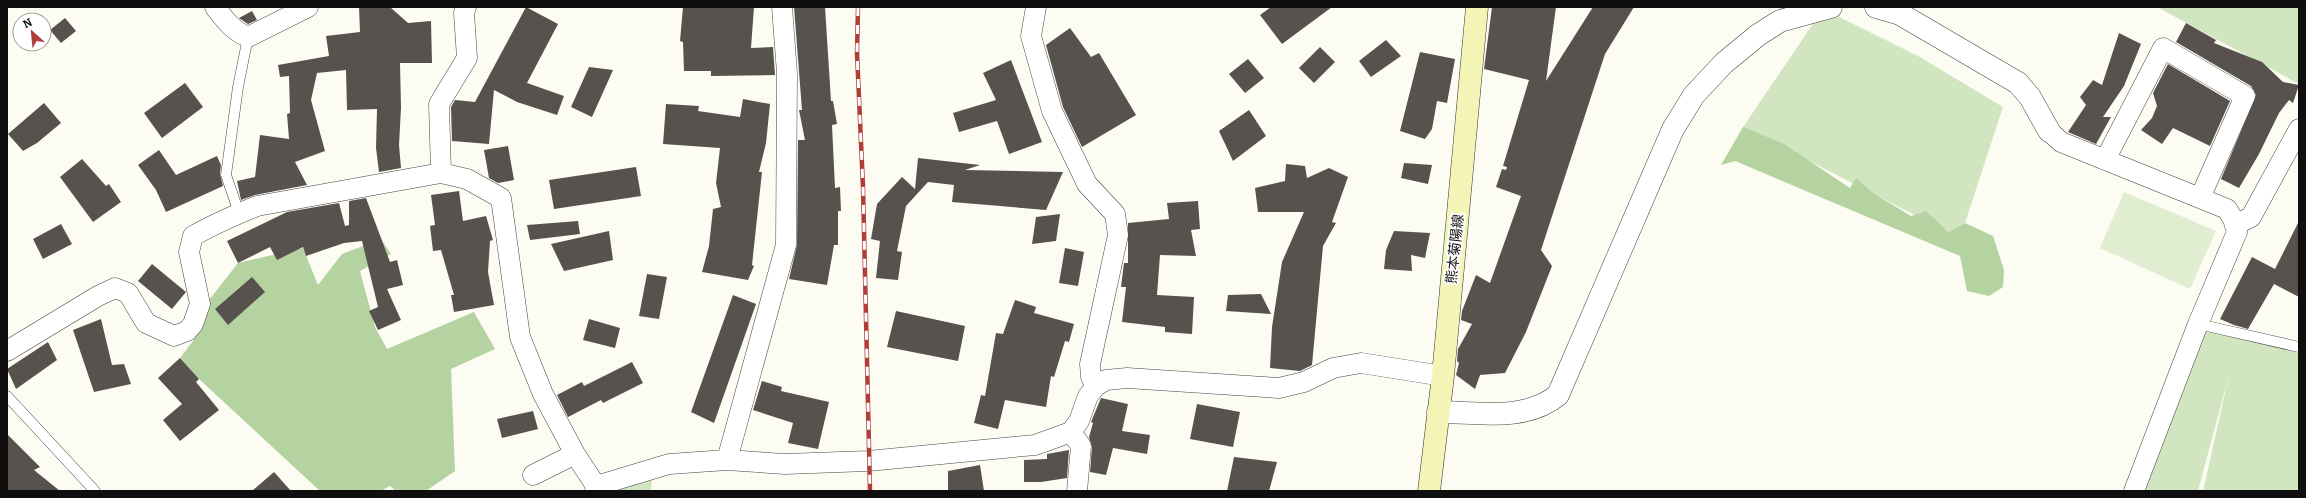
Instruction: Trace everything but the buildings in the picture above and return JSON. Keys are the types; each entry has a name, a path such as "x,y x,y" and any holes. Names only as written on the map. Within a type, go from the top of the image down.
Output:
{"main road":[{"name":"熊本菊陽線","path":"1429,491 1443,376 1477,7"}],"street":[{"path":"215,7 227,23 238,33 248,37 308,7"},
{"path":"441,173 439,104 467,58 464,14 466,7"},
{"path":"727,460 786,245 788,73 782,7"},
{"path":"1036,7 1031,36 1052,111 1087,184 1115,214 1118,235 1090,364 1091,377 1096,386"},
{"path":"1438,412 1518,413 1537,409 1558,395 1673,129 1694,95 1724,63 1758,35 1780,22 1831,7"},
{"path":"1876,7 1900,14 2018,83 2030,96 2049,131 2061,142 2227,209 2237,232 2198,324 2134,491"},
{"path":"2105,160 2163,48 2245,96 2200,198"},
{"path":"2235,225 2251,217 2299,129"},
{"path":"7,351 98,296 115,288 128,293 146,323 174,336 186,331 194,324 200,304 189,252 193,236 217,222 258,206 441,173 467,178 501,198 520,337 543,394 575,454 596,488 669,464 727,460 785,464 868,461 1035,445 1071,432 1079,421 1088,396 1096,386 1106,380 1127,378 1279,388 1298,384 1333,368 1361,363 1443,376"},
{"path":"1071,432 1081,446 1077,491"},
{"path":"533,475 575,454"}],"lane":[{"path":"239,213 226,175 238,87 248,37"},
{"path":"2198,324 2299,347"},
{"path":"7,396 95,491"}],"green space":[{"path":"2157,7 2299,7 2299,84"},
{"path":"1823,9 1918,56 2003,107 1965,223 1948,232 1743,127"},
{"path":"1743,127 1784,144 1850,188 1856,178 1873,193 1911,216 1926,211 1948,232 1965,223 1993,236 2004,270 2003,287 1989,296 1967,291 1960,256 1735,161 1721,165"},
{"path":"2124,192 2216,231 2190,289 2100,248"},
{"path":"381,239 391,254 360,271 375,327 387,349 474,312 495,349 451,369 455,471 426,491 396,491 390,486 381,491 320,491 199,379 180,358 193,341 209,300 238,263 303,248 318,285 342,254"},
{"path":"2198,324 2299,347 2298,491 2203,491 2229,375 2198,491 2138,491"},
{"path":"652,480 651,491 610,491"}],"railway":[{"path":"858,7 857,53 863,187 870,491"}]}
